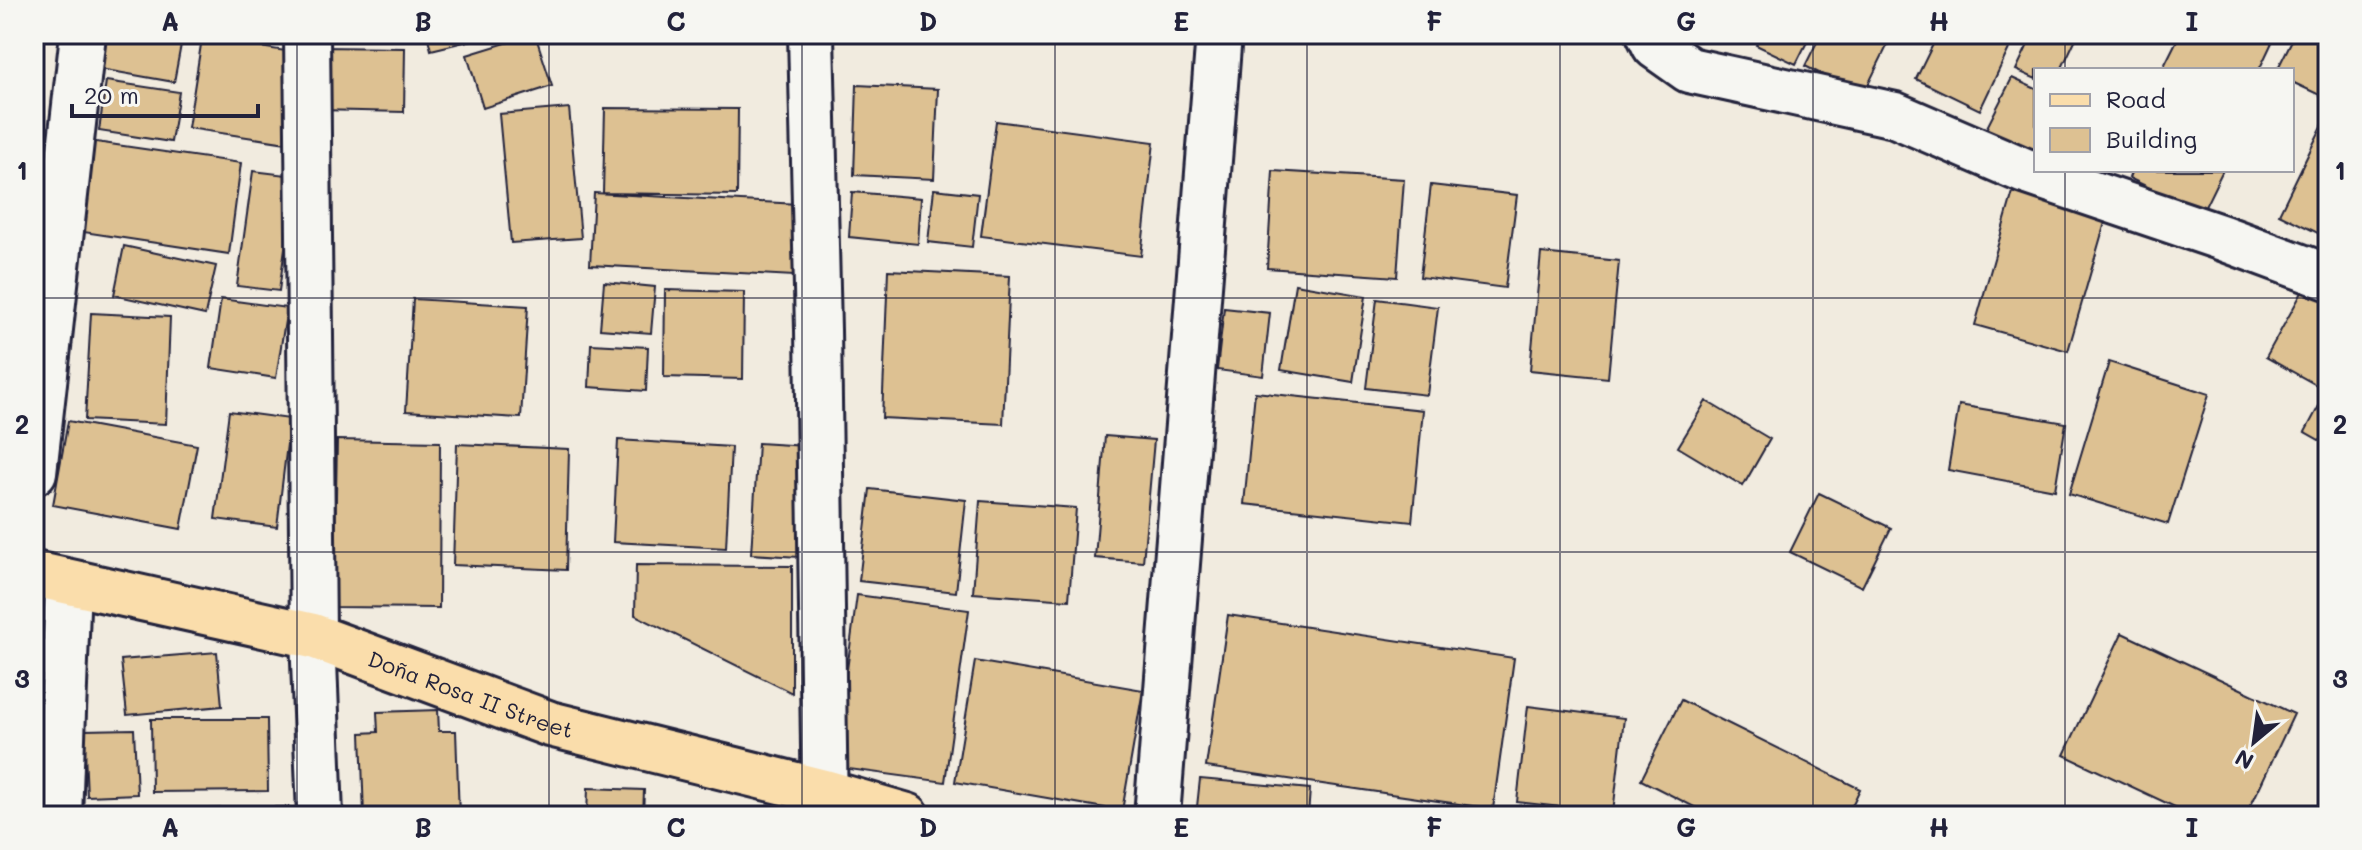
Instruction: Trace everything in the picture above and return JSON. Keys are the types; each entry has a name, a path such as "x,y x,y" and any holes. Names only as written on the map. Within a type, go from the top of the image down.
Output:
{"main road":[{"name":"Doña Rosa II Street","path":"51,579 313,636 550,724 824,804 907,816"}],"street":[{"path":"34,472 83,34"},
{"path":"307,34 313,636 320,816"},
{"path":"811,34 824,804"},
{"path":"1157,816 1219,34"},
{"path":"1649,34 1655,46 1689,70 1895,115 2025,171 2328,277"},
{"path":"51,579 51,809"}],"building":[{"path":"106,34 183,34 174,82 100,69"},
{"path":"427,34 497,34 431,50"},
{"path":"535,34 552,86 483,108 467,55"},
{"path":"1761,34 1811,34 1796,64 1756,45"},
{"path":"1821,34 1893,34 1863,95 1805,66"},
{"path":"1938,34 2016,34 1980,110 1916,79"},
{"path":"2033,34 2078,34 2062,68 2034,68 2034,78 2016,70"},
{"path":"2180,34 2276,34 2260,68 2163,68"},
{"path":"2295,34 2328,34 2328,99 2294,83 2294,68 2278,68"},
{"path":"202,38 299,53 287,143 188,128"},
{"path":"318,47 405,48 404,112 318,110"},
{"path":"2012,78 2034,88 2034,149 2029,159 1982,137"},
{"path":"106,81 179,92 171,142 99,131"},
{"path":"857,85 938,89 934,179 854,175"},
{"path":"569,108 581,238 511,243 499,114"},
{"path":"605,108 738,109 737,195 603,193"},
{"path":"2325,120 2328,122 2328,238 2279,214"},
{"path":"996,121 1154,142 1141,256 981,236"},
{"path":"89,141 241,163 229,254 77,231"},
{"path":"253,171 295,176 279,291 237,286"},
{"path":"1273,171 1404,179 1397,277 1267,268"},
{"path":"2131,172 2222,172 2202,213 2129,178"},
{"path":"1431,185 1517,195 1505,288 1420,277"},
{"path":"934,189 978,194 972,247 928,242"},
{"path":"852,192 921,198 918,244 849,237"},
{"path":"2013,192 2106,219 2068,351 1975,325"},
{"path":"594,193 798,204 794,276 590,265"},
{"path":"124,246 216,266 205,315 114,295"},
{"path":"1541,253 1619,261 1608,378 1530,370"},
{"path":"888,270 1010,276 1003,424 882,418"},
{"path":"604,282 655,287 651,333 600,329"},
{"path":"1295,284 1366,296 1353,382 1281,370"},
{"path":"2306,285 2328,297 2328,445 2305,432 2327,391 2266,357"},
{"path":"665,290 744,292 743,379 664,377"},
{"path":"221,299 287,308 276,378 211,368"},
{"path":"413,299 528,306 521,418 406,411"},
{"path":"1377,299 1438,307 1427,395 1366,388"},
{"path":"1224,308 1270,313 1263,376 1217,370"},
{"path":"91,313 170,317 166,424 85,420"},
{"path":"591,344 648,347 646,391 589,387"},
{"path":"2109,362 2209,394 2168,524 2069,494"},
{"path":"1255,392 1423,410 1412,522 1244,504"},
{"path":"1706,401 1770,439 1743,486 1678,447"},
{"path":"1959,405 2066,423 2055,490 1948,470"},
{"path":"229,411 290,419 277,527 215,519"},
{"path":"68,421 197,445 181,529 53,505"},
{"path":"1105,436 1154,440 1143,562 1095,558"},
{"path":"337,440 440,442 439,608 334,607"},
{"path":"618,440 731,447 726,548 613,542"},
{"path":"758,443 806,446 799,557 751,554"},
{"path":"457,444 569,449 566,570 453,565"},
{"path":"870,489 966,500 956,592 859,581"},
{"path":"1819,493 1891,528 1862,587 1790,552"},
{"path":"980,501 1076,508 1069,600 973,593"},
{"path":"636,565 792,566 792,693 635,615"},
{"path":"857,595 969,610 945,782 834,767"},
{"path":"1228,615 1514,658 1493,809 1206,767"},
{"path":"2122,633 2294,714 2246,816 2194,816 2064,755"},
{"path":"217,652 222,706 127,715 121,660"},
{"path":"975,661 1143,690 1122,811 955,782"},
{"path":"1681,700 1860,789 1847,816 1712,816 1641,780"},
{"path":"1528,706 1624,718 1613,813 1517,802"},
{"path":"438,710 439,731 456,731 459,816 364,816 361,733 378,732 377,712"},
{"path":"151,719 267,719 268,791 152,792"},
{"path":"134,729 137,794 87,796 84,730"},
{"path":"1200,779 1310,789 1308,816 1196,816"},
{"path":"588,788 644,790 643,816 587,816"},
{"path":"289,807 289,816 92,816 92,812"}]}
